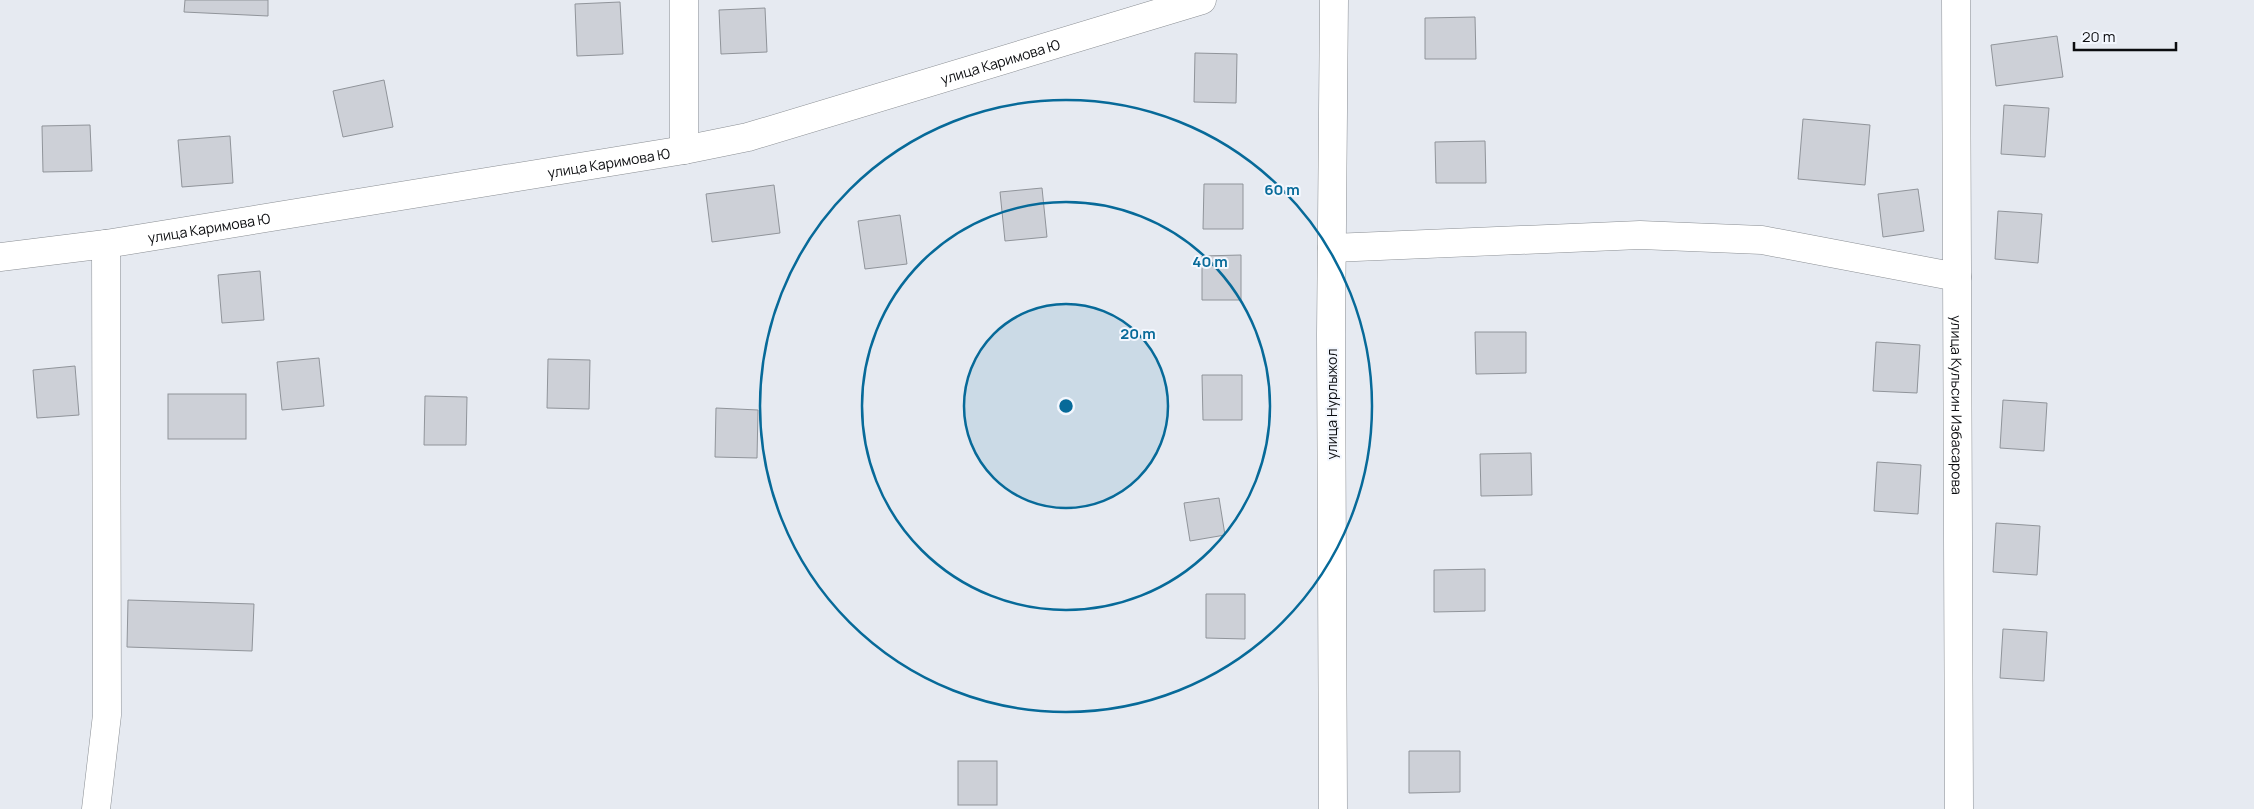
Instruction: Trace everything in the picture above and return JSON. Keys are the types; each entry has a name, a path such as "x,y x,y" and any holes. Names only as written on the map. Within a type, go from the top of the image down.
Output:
{"street":[{"path":"684,0 684,150"},
{"name":"улица Каримова Ю","path":"0,257 106,244 684,150 748,137 1202,0"},
{"name":"улица Нурлыжол","path":"1333,809 1332,248 1334,0"},
{"name":"улица Кульсин Избасарова","path":"1956,0 1959,809"},
{"path":"1332,248 1640,235 1762,240 1957,276"},
{"path":"106,244 107,714 98,797 117,809"}],"building":[{"path":"185,0 268,0 268,16 184,12"},
{"path":"620,2 623,54 577,56 575,4"},
{"path":"765,8 767,52 721,54 719,10"},
{"path":"1475,17 1476,59 1425,59 1425,18"},
{"path":"2057,36 2063,77 1996,86 1991,45"},
{"path":"1195,53 1237,54 1236,103 1194,102"},
{"path":"384,80 393,127 343,137 333,91"},
{"path":"2004,105 2049,108 2045,157 2001,154"},
{"path":"1803,119 1870,125 1865,185 1798,179"},
{"path":"90,125 92,171 43,172 42,126"},
{"path":"230,136 233,183 182,187 178,140"},
{"path":"1485,141 1486,183 1436,183 1435,142"},
{"path":"1204,184 1243,184 1243,229 1203,229"},
{"path":"774,185 780,233 712,242 706,194"},
{"path":"1042,188 1047,237 1005,241 1000,192"},
{"path":"1918,189 1924,231 1883,237 1878,194"},
{"path":"1998,211 2042,214 2038,263 1995,259"},
{"path":"900,215 907,264 865,269 858,221"},
{"path":"1241,255 1241,300 1202,300 1202,256"},
{"path":"260,271 264,320 222,323 218,275"},
{"path":"1475,332 1526,332 1526,373 1476,374"},
{"path":"1876,342 1920,345 1917,393 1873,391"},
{"path":"319,358 324,406 282,410 277,362"},
{"path":"548,359 590,360 589,409 547,408"},
{"path":"75,366 79,415 37,418 33,370"},
{"path":"1202,375 1242,375 1242,420 1203,420"},
{"path":"168,394 246,394 246,439 168,439"},
{"path":"425,396 467,397 466,445 424,445"},
{"path":"2003,400 2047,403 2044,451 2000,448"},
{"path":"716,408 758,410 757,458 715,457"},
{"path":"1531,453 1532,495 1481,496 1480,454"},
{"path":"1877,462 1921,465 1918,514 1874,511"},
{"path":"1219,498 1225,535 1190,541 1184,503"},
{"path":"1996,523 2040,526 2037,575 1993,572"},
{"path":"1485,569 1485,611 1434,612 1434,570"},
{"path":"1206,594 1245,594 1245,639 1206,638"},
{"path":"128,600 254,604 252,651 127,647"},
{"path":"2003,629 2047,632 2044,681 2000,678"},
{"path":"1409,751 1460,751 1460,792 1409,793"},
{"path":"958,761 997,761 997,805 958,805"}]}
